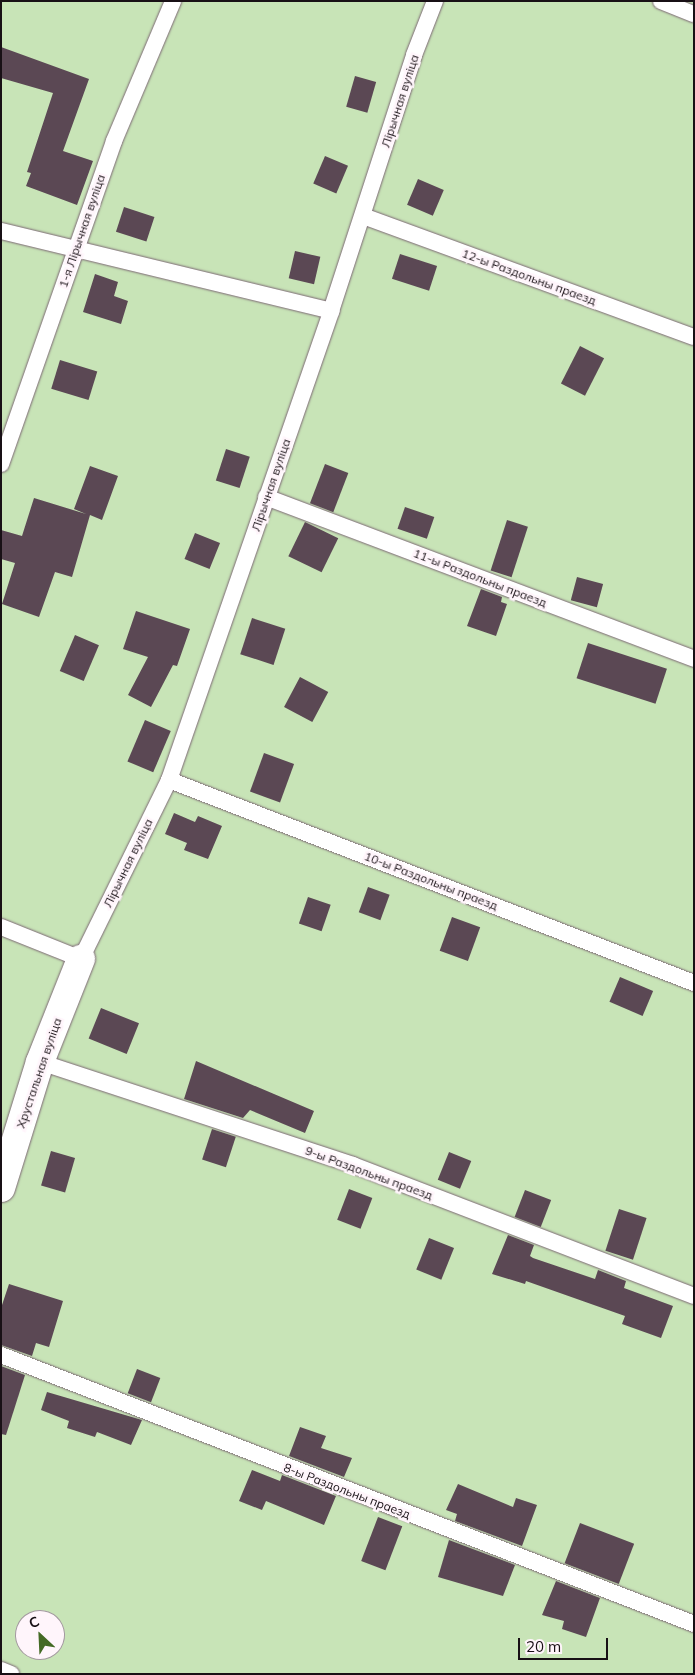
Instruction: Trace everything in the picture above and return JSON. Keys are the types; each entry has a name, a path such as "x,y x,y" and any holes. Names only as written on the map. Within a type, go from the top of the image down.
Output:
{"street":[{"name":"Хрустальная вуліца","path":"1,1188 40,1062 81,959"}],"lane":[{"name":"1-я Лірычная вуліца","path":"1,464 114,141 173,1"},
{"name":"Лірычная вуліца","path":"81,959 169,780 364,216 414,55 435,1"},
{"path":"661,1 694,14"},
{"name":"12-ы Раздольны праезд","path":"364,216 694,337"},
{"path":"1,231 331,311"},
{"name":"11-ы Раздольны праезд","path":"266,497 694,659"},
{"name":"10-ы Раздольны праезд","path":"169,780 694,983"},
{"path":"1,927 81,959"},
{"name":"9-ы Раздольны праезд","path":"40,1062 353,1165 694,1296"},
{"name":"8-ы Раздольны праезд","path":"1,1355 694,1624"},
{"path":"1,1670 11,1674"}],"green space":[{"path":"1,1 694,1 694,1674 1,1674"}],"building":[{"path":"1,47 89,79 63,151 93,161 77,205 26,186 31,173 27,172 53,93 1,78"},
{"path":"355,76 376,82 367,113 346,107"},
{"path":"325,156 348,166 336,193 313,184"},
{"path":"418,179 444,190 433,216 407,205"},
{"path":"124,207 154,217 146,242 116,232"},
{"path":"295,251 320,257 314,284 289,278"},
{"path":"400,254 437,266 429,291 392,279"},
{"path":"95,274 118,282 114,296 128,301 121,324 83,312"},
{"path":"580,346 604,358 585,396 561,383"},
{"path":"60,360 97,371 89,400 51,389"},
{"path":"226,449 250,457 240,488 216,480"},
{"path":"325,464 348,473 333,512 310,503"},
{"path":"90,466 118,476 102,520 90,515 72,577 55,572 39,617 2,604 15,563 1,559 1,530 22,536 34,498 86,514 74,509"},
{"path":"405,507 434,517 427,539 398,529"},
{"path":"507,520 528,527 512,577 491,570"},
{"path":"305,522 338,538 322,572 288,556"},
{"path":"195,533 220,543 210,569 185,559"},
{"path":"577,577 603,584 597,607 571,600"},
{"path":"481,589 502,597 501,602 507,604 496,636 467,626"},
{"path":"136,611 190,629 177,666 173,665 151,707 128,695 148,657 123,649"},
{"path":"252,618 285,629 274,665 240,654"},
{"path":"75,635 99,645 84,681 60,671"},
{"path":"588,643 667,669 656,704 577,678"},
{"path":"300,677 328,692 312,722 284,707"},
{"path":"145,720 171,731 153,772 127,761"},
{"path":"264,753 294,764 280,802 250,792"},
{"path":"174,813 195,822 198,816 222,826 208,859 184,850 187,843 165,834"},
{"path":"368,887 390,895 380,920 359,912"},
{"path":"308,897 331,905 322,931 299,923"},
{"path":"452,917 480,927 468,961 440,951"},
{"path":"620,977 653,991 643,1016 609,1002"},
{"path":"101,1008 139,1023 127,1054 89,1039"},
{"path":"196,1061 314,1111 305,1133 250,1110 243,1118 184,1099"},
{"path":"212,1129 236,1137 226,1167 202,1159"},
{"path":"51,1151 75,1158 65,1192 41,1186"},
{"path":"449,1152 471,1161 460,1189 438,1180"},
{"path":"349,1189 372,1198 361,1229 337,1220"},
{"path":"525,1190 551,1200 541,1227 515,1217"},
{"path":"619,1209 647,1218 633,1260 605,1251"},
{"path":"508,1235 534,1245 530,1256 533,1258 595,1279 598,1270 626,1281 624,1288 673,1306 661,1338 622,1324 625,1316 526,1281 525,1284 492,1274"},
{"path":"429,1238 454,1248 441,1280 416,1270"},
{"path":"9,1284 63,1301 49,1347 36,1343 32,1356 1,1345 1,1308"},
{"path":"1,1366 25,1375 6,1435 1,1434"},
{"path":"137,1369 160,1378 151,1402 128,1393"},
{"path":"47,1392 142,1420 131,1445 97,1432 95,1437 67,1428 69,1421 41,1410"},
{"path":"300,1427 326,1436 321,1448 352,1458 344,1477 289,1456"},
{"path":"252,1470 280,1481 282,1475 336,1496 324,1525 266,1501 262,1510 239,1501"},
{"path":"458,1484 513,1507 516,1498 537,1505 522,1546 455,1521 457,1514 446,1510"},
{"path":"378,1517 402,1526 385,1570 361,1561"},
{"path":"580,1523 634,1544 619,1584 565,1563"},
{"path":"449,1540 515,1565 503,1596 438,1577"},
{"path":"556,1581 600,1598 586,1637 562,1629 564,1621 542,1615"}]}
